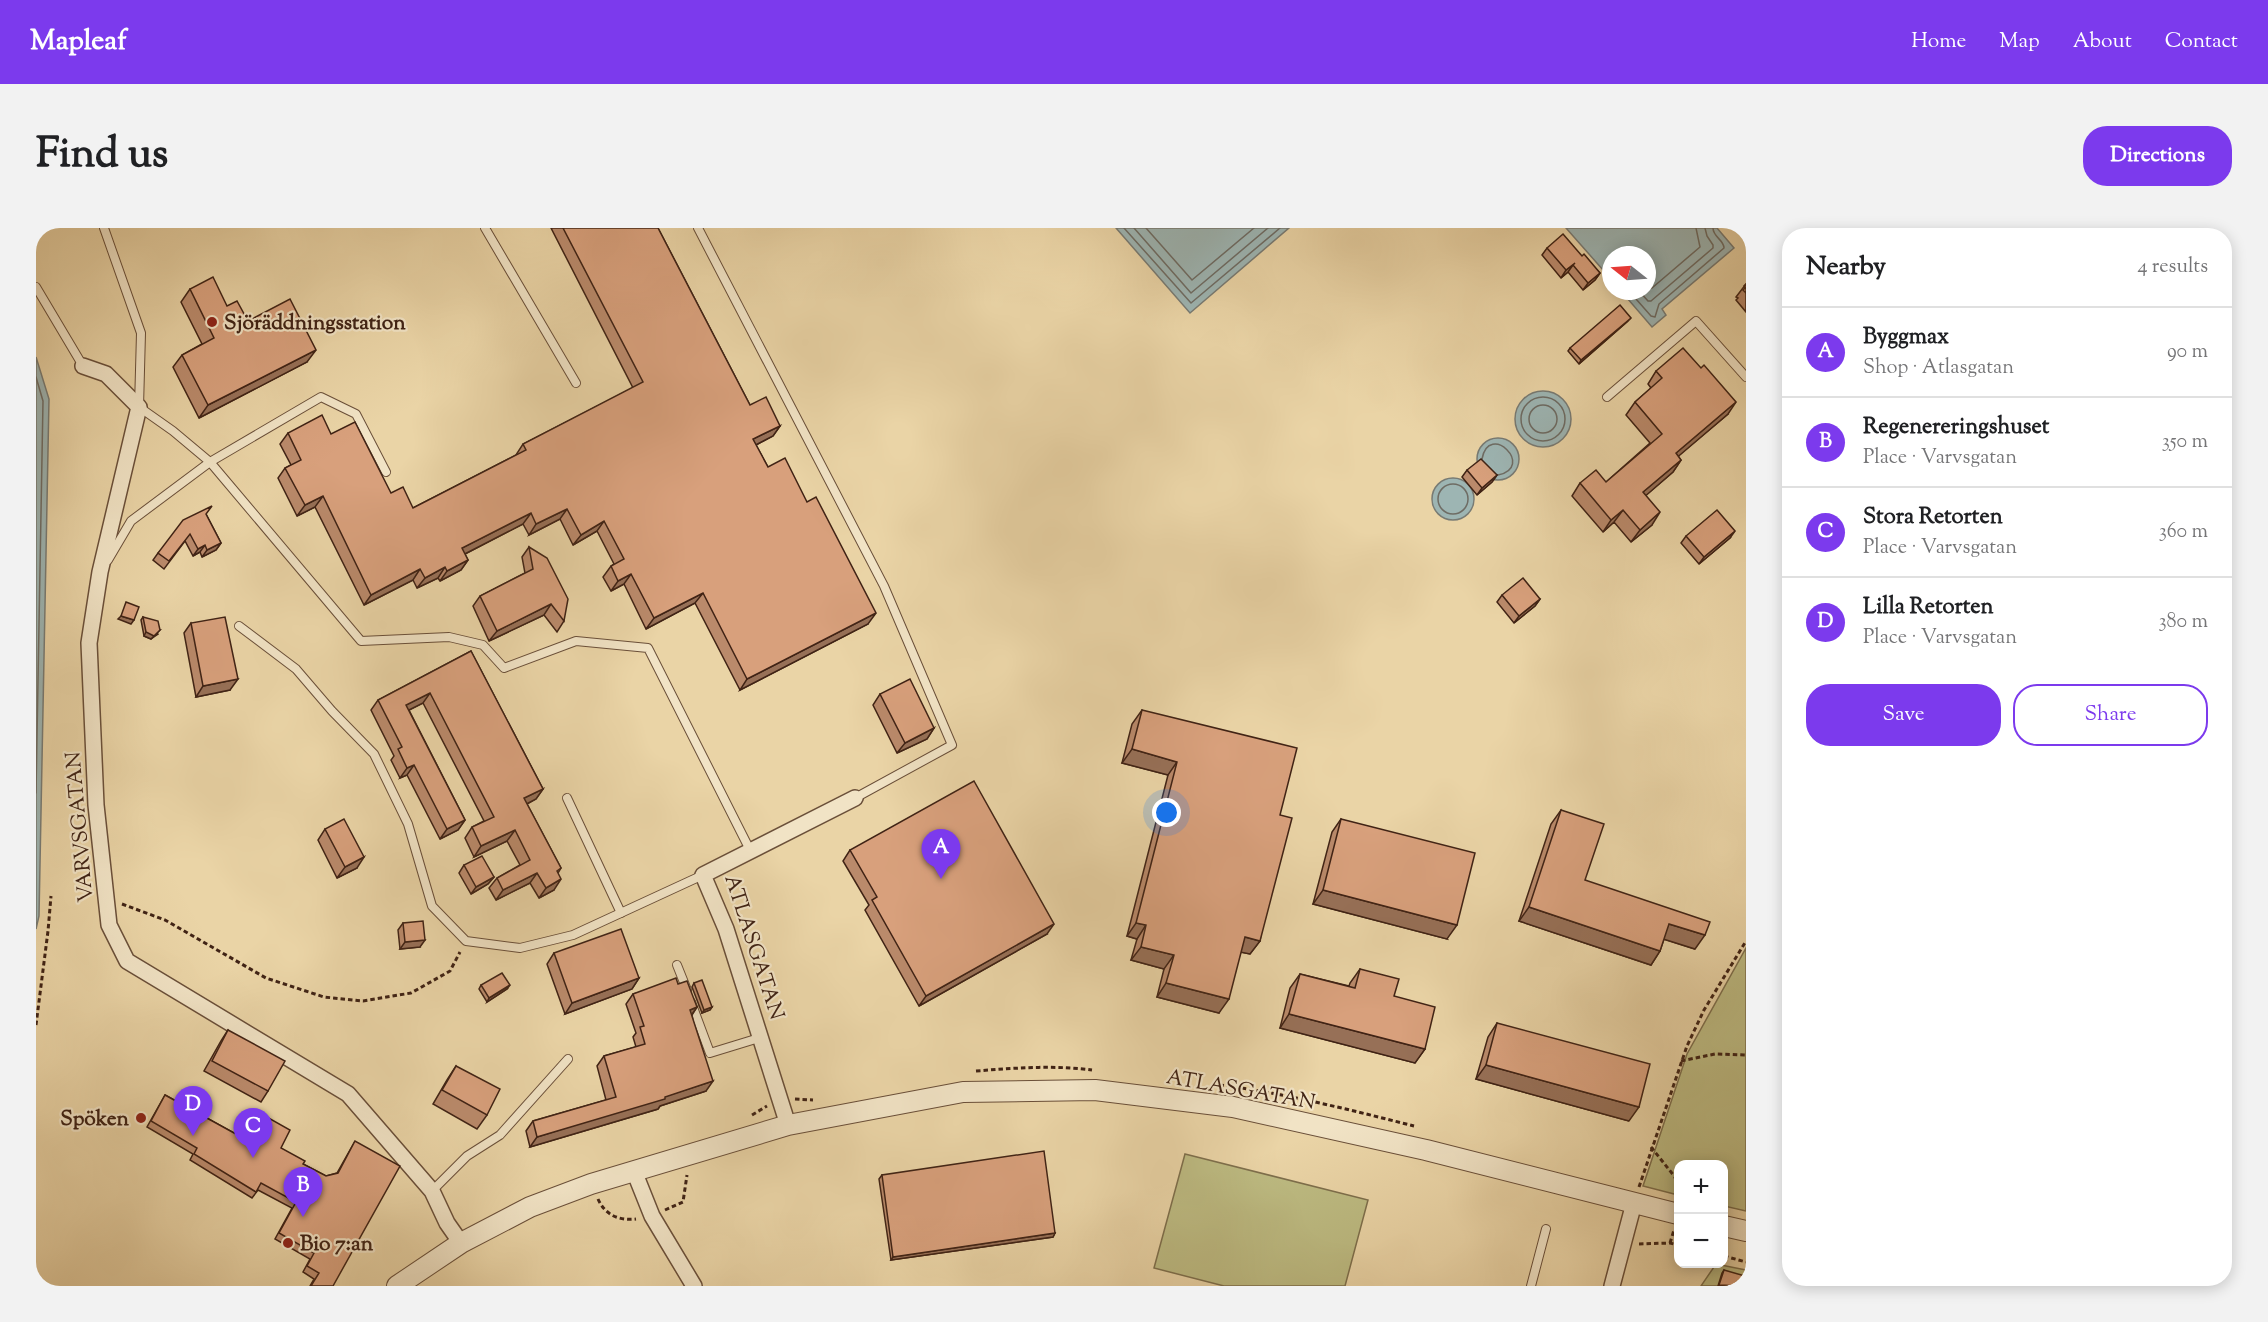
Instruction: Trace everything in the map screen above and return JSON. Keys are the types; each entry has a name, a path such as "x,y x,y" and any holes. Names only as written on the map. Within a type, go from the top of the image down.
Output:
{"street":[{"path":"83,366 106,375 139,407"},
{"name":"VARVSGATAN","path":"139,407 100,572 89,643 96,806 109,925 127,961 348,1094 432,1191 447,1223 461,1243"},
{"name":"ATLASGATAN","path":"788,1125 726,929 703,875 855,798"},
{"name":"ATLASGATAN","path":"397,1286 461,1243 530,1207 591,1184 788,1125 963,1092 1095,1090 1233,1107 1636,1196 1674,1212"},
{"path":"634,1171 652,1216 694,1286"},
{"path":"1612,1286 1636,1196"},
{"path":"1728,1227 1746,1231"}],"lane":[{"path":"104,228 141,333 139,407 173,431 210,462 361,642 449,637 483,645 504,668 576,640 648,648 751,852"},
{"path":"485,228 576,383"},
{"path":"698,228 884,586 952,746 855,798"},
{"path":"36,287 83,366"},
{"path":"1607,397 1696,321 1746,377"},
{"path":"100,572 131,521 210,462 321,397 356,414 386,472"},
{"path":"239,626 296,669 332,711 374,754 408,824 432,906 466,941 520,948 573,934 703,875"},
{"path":"567,798 621,913"},
{"path":"677,965 710,1053 759,1038"},
{"path":"432,1191 467,1156 500,1136 568,1059"},
{"path":"1531,1286 1546,1228"}],"path":[{"path":"36,1025 51,896"},
{"path":"107,898 165,920 266,978 324,997 363,1001 411,993 450,971 466,941"},
{"path":"1636,1196 1681,1061 1704,1010 1746,940"},
{"path":"1681,1061 1715,1054 1746,1055"},
{"path":"969,1072 1029,1068 1095,1070"},
{"path":"1202,1083 1238,1087 1331,1105 1421,1128"},
{"path":"750,1116 778,1099 815,1100"},
{"path":"1651,1147 1674,1176"},
{"path":"1623,1244 1674,1244"},
{"path":"1728,1257 1746,1262"}],"shaded area":[{"path":"1746,948 1746,1211 1728,1207 1728,1160 1674,1160 1674,1194 1643,1186 1687,1054"},
{"path":"1185,1154 1368,1200 1345,1286 1224,1286 1154,1268"},
{"path":"1728,1266 1746,1270 1746,1286 1701,1286 1713,1268"}],"water":[{"path":"1116,228 1289,228 1190,313"},
{"path":"1566,228 1717,228 1734,248 1662,309 1666,315 1652,327 1629,300 1656,300 1656,246 1602,246 1602,269"},
{"path":"36,357 49,399 39,916 36,929"},
{"path":"1543,391 1554,393 1563,399 1569,408 1571,419 1569,430 1563,439 1554,445 1543,447 1532,445 1523,439 1517,430 1515,419 1517,408 1523,399 1532,393"},
{"path":"1498,438 1513,444 1519,459 1513,474 1498,480 1483,474 1477,459 1483,444"},
{"path":"1453,478 1468,484 1474,499 1468,514 1453,520 1438,514 1432,499 1438,484"}],"building":[{"path":"563,228 658,228 750,405 766,397 780,426 753,439 768,467 785,458 807,502 816,497 876,613 747,679 703,593 654,618 631,574 618,581 611,566 624,559 604,521 581,535 567,509 536,524 531,513 462,548 468,560 447,571 445,567 425,578 420,569 371,595 323,496 305,505 285,468 301,460 288,433 322,415 331,434 355,422 391,493 403,487 413,508 526,450 523,444 643,382"},
{"path":"1563,234 1600,273 1588,283 1573,265 1575,263 1566,270 1547,248"},
{"path":"213,277 227,306 237,301 248,321 290,299 316,350 208,405 182,355 214,338 190,289"},
{"path":"1620,305 1631,318 1581,360 1570,348"},
{"path":"1683,348 1701,368 1704,365 1736,402 1676,453 1681,460 1643,492 1660,512 1640,530 1623,510 1611,520 1580,483 1596,470 1606,482 1662,434 1635,402 1662,378 1656,371"},
{"path":"1481,459 1497,475 1482,488 1467,470"},
{"path":"212,506 206,514 221,543 207,550 205,545 198,549 190,534 169,561 158,553 183,520"},
{"path":"1717,510 1735,531 1704,557 1686,536"},
{"path":"529,547 547,558 568,599 564,621 551,604 497,631 480,596 533,569"},
{"path":"1523,578 1540,599 1519,616 1502,595"},
{"path":"126,602 139,607 134,620 121,616"},
{"path":"143,617 158,621 160,630 154,636 146,632"},
{"path":"225,617 238,679 203,686 191,623"},
{"path":"471,651 543,789 524,798 561,868 557,871 561,879 546,888 537,873 503,890 497,878 530,860 515,830 481,846 472,827 494,817 430,693 406,705 465,820 447,829 414,765 407,768 398,749 402,747 378,700"},
{"path":"910,679 934,728 905,743 880,694"},
{"path":"1142,710 1297,748 1280,815 1292,818 1260,941 1245,937 1229,999 1166,983 1174,955 1141,947 1146,925 1136,923 1177,762 1132,749"},
{"path":"974,781 1054,924 926,996 872,900 877,897 850,850"},
{"path":"1561,810 1604,824 1585,880 1710,922 1705,935 1669,924 1660,951 1529,907"},
{"path":"344,819 364,857 345,867 325,829"},
{"path":"1341,819 1475,853 1457,925 1323,890"},
{"path":"482,856 494,877 476,887 464,865"},
{"path":"423,921 425,940 405,942 403,923"},
{"path":"621,929 639,978 572,1003 554,953"},
{"path":"1360,969 1399,979 1394,996 1435,1007 1425,1049 1289,1014 1300,974 1355,988"},
{"path":"502,973 510,985 489,998 481,985"},
{"path":"676,978 678,984 687,981 697,1007 690,1010 713,1081 665,1097 665,1099 537,1137 533,1121 616,1097 604,1056 645,1044 640,1027 644,1026 633,994"},
{"path":"702,980 712,1007 704,1010 694,983"},
{"path":"1497,1023 1650,1064 1639,1107 1486,1065"},
{"path":"228,1030 285,1061 268,1091 212,1061"},
{"path":"456,1066 500,1089 487,1115 442,1090"},
{"path":"165,1095 243,1138 258,1112 290,1130 281,1148 305,1161 303,1164 326,1176 338,1173 355,1141 400,1166 333,1286 311,1286 319,1273 307,1266 314,1253 279,1233 296,1202 261,1183 256,1192 194,1154 197,1148 151,1121"},
{"path":"1044,1151 1055,1233 893,1257 882,1175"},
{"path":"1724,1270 1745,1276 1742,1286 1719,1285"}],"place":[{"name":"Sjöräddningsstation","path":"212,322"},
{"name":"Byggmax","path":"941,879"},
{"name":"Spöken","path":"141,1118"},
{"name":"Lilla Retorten","path":"193,1136"},
{"name":"Stora Retorten","path":"253,1158"},
{"name":"Regenereringshuset","path":"303,1217"},
{"name":"Bio 7:an","path":"288,1243"}]}
